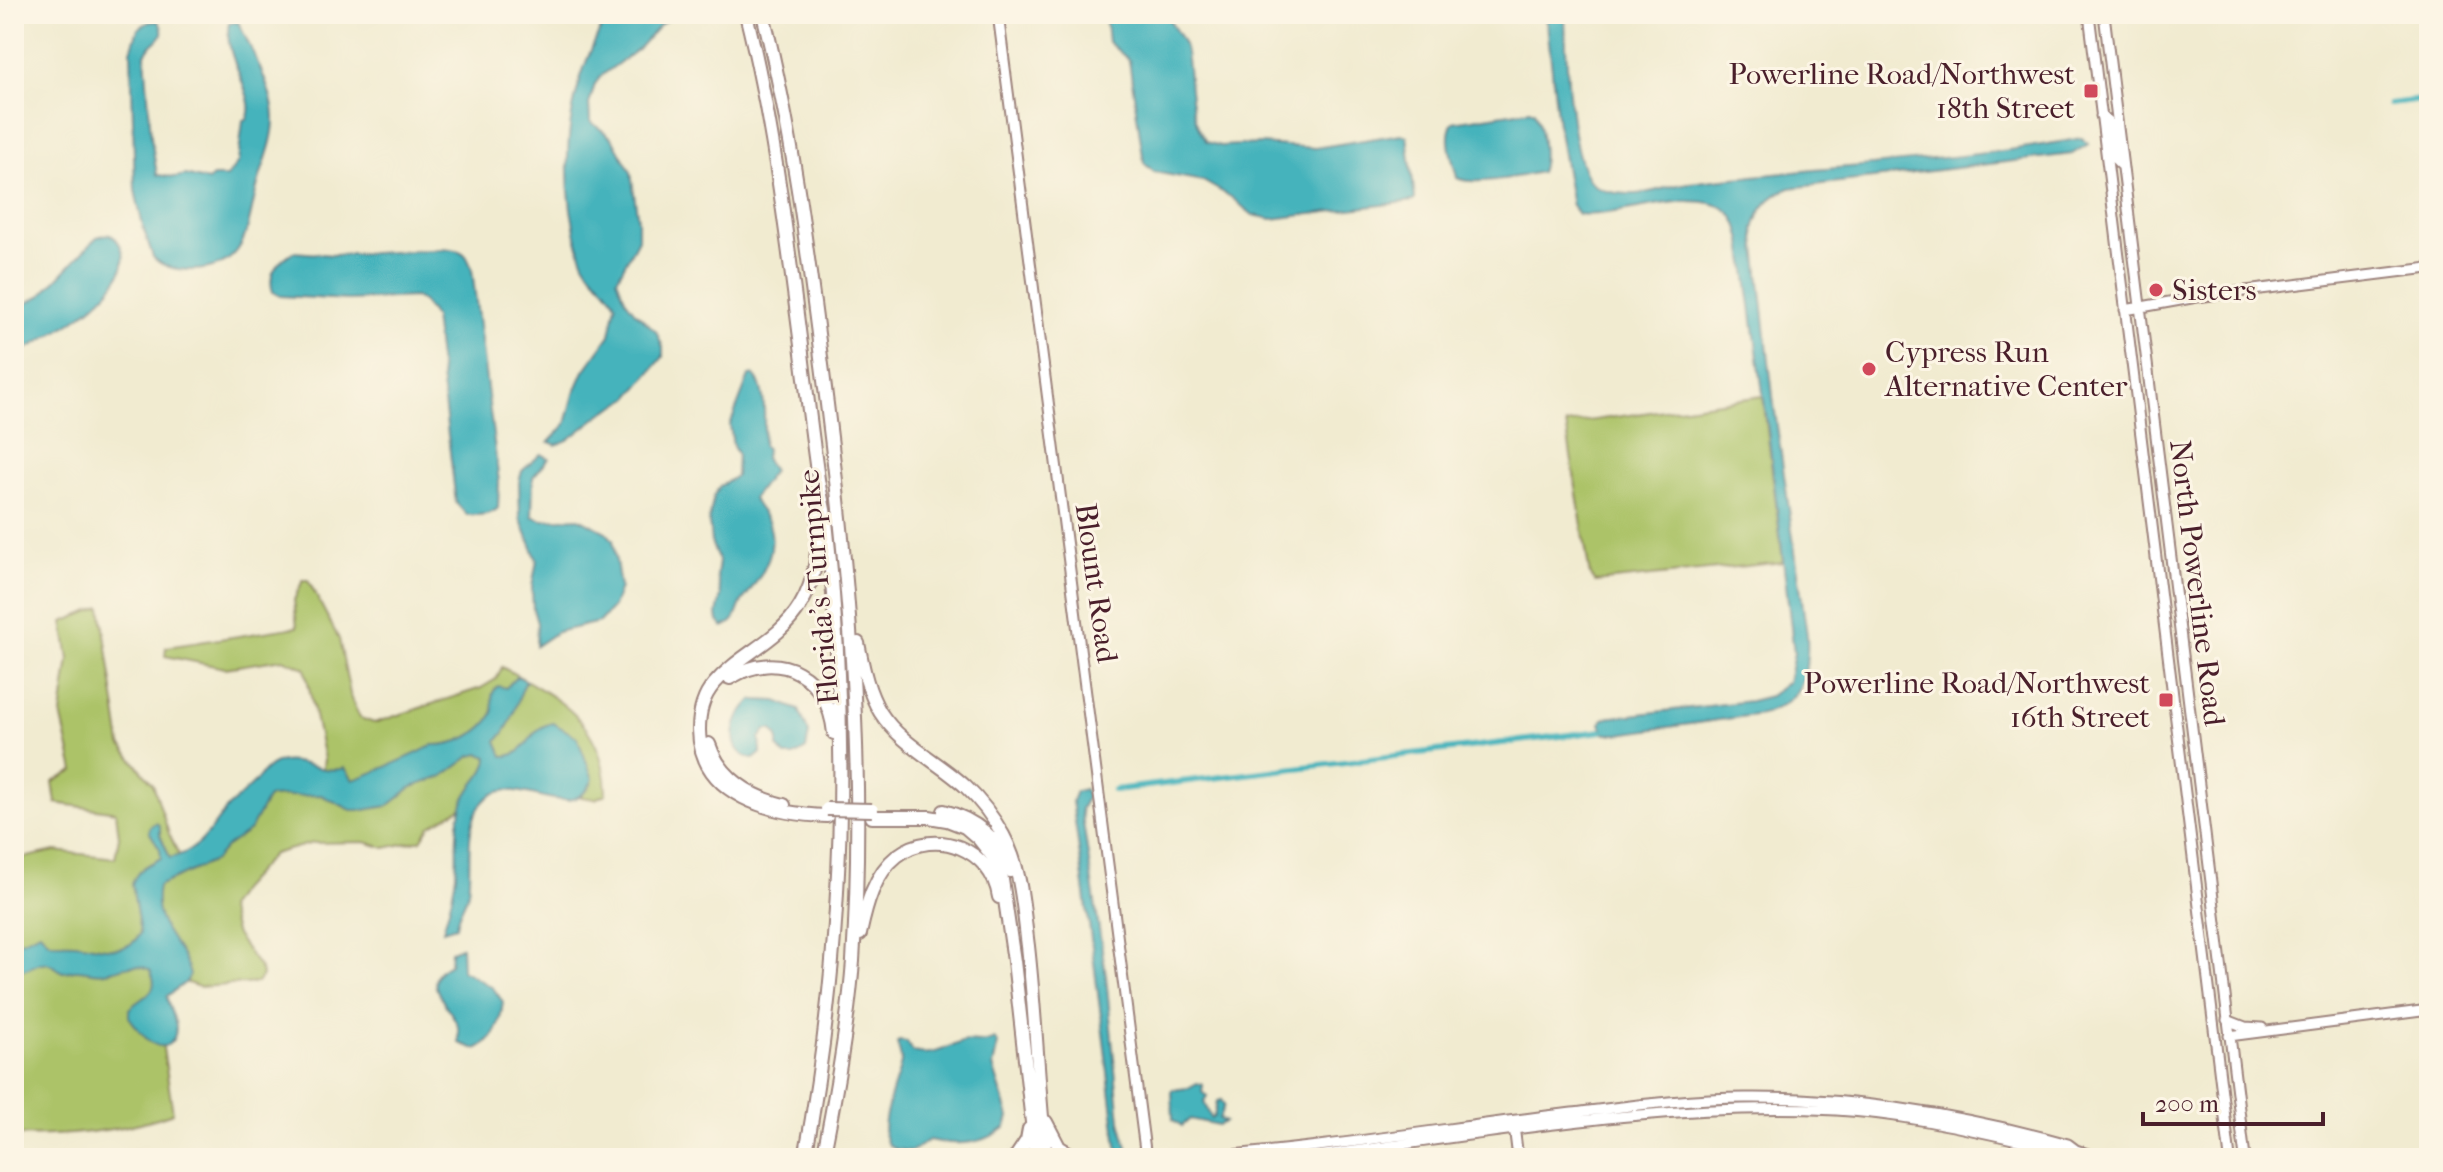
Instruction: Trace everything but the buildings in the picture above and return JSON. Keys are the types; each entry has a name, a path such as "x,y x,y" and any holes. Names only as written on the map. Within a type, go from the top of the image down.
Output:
{"highway":[{"name":"Florida's Turnpike","path":"746,14 780,175 826,517 841,738 836,912 829,1000 805,1158"},
{"name":"Florida's Turnpike","path":"763,14 795,169 832,446 849,601 857,731 858,835 852,964 840,1071 823,1158"},
{"path":"819,482 817,560 810,586 799,608 784,626 724,672 711,687 701,710 700,736 707,764 715,775 744,799 765,808 783,812 872,813 947,820 965,827 991,852 1003,879 1018,1009 1046,1158"},
{"path":"849,601 865,678 881,712 906,742 978,799 994,819 1011,852 1021,886 1034,1020 1036,1158"},
{"path":"827,813 762,798 724,772 710,749 706,721 721,686 744,670 761,666 797,671 812,681 829,708 840,776"},
{"path":"872,813 928,809 960,816 976,823 999,849 1011,874 1026,991 1034,1020"},
{"path":"852,964 870,895 884,870 897,856 913,846 955,844 973,853 987,867 997,885 1011,987 1018,1009"},
{"path":"1015,1158 1027,1140 1036,1114"},
{"path":"1036,1114 1059,1147 1077,1158"}],"main road":[{"name":"Blount Road","path":"998,14 1146,1158"},
{"name":"North Powerline Road","path":"2089,14 2230,1158"},
{"name":"North Powerline Road","path":"2104,14 2245,1158"},
{"path":"2101,116 2110,124 2114,158 2121,165"},
{"path":"2125,310 2197,297 2429,268"},
{"path":"2146,471 2161,488"},
{"path":"2148,488 2163,507"},
{"path":"2211,1004 2220,1027 2229,1036 2429,1010"},
{"path":"2227,1020 2245,1027 2277,1030"},
{"path":"2216,1041 2222,1044 2232,1061"},
{"path":"1194,1158 1329,1149 1514,1125 1650,1103 1745,1098 1871,1103 2005,1127 2068,1144 2099,1158"},
{"path":"1816,1109 1825,1105 1857,1107 1871,1103"},
{"path":"1300,1158 1363,1140 1745,1107 1816,1109 1919,1119 2068,1151 2076,1150"},
{"path":"1514,1125 1518,1158"},
{"path":"1290,1158 1329,1149"}],"green space":[{"path":"1763,396 1783,562 1595,582 1590,576 1566,424"},
{"path":"303,580 308,580 339,639 351,699 360,718 374,723 481,688 496,679 502,667 560,702 588,730 604,769 606,794 595,799 501,785 430,826 421,840 385,848 365,842 313,843 273,854 228,908 236,935 262,976 257,983 199,987 185,982 170,986 158,1016 173,1113 95,1132 14,1135 14,860 55,851 115,858 119,837 116,812 56,803 53,782 74,771 61,714 69,659 63,622 101,607 121,745 153,784 169,834 184,865 261,784 322,775 324,759 305,668 283,659 225,668 165,656 166,647 297,627 294,600"}],"water":[{"path":"616,14 673,16 638,49 601,76 589,104 590,121 612,138 631,172 638,239 617,279 625,299 656,331 663,347 663,357 629,398 556,445 549,442 566,424 584,371 610,335 616,304 588,269 581,255 570,203 568,150 575,98 582,73 601,28"},
{"path":"1105,14 1168,14 1185,48 1193,109 1200,132 1207,142 1220,146 1260,144 1315,148 1401,134 1407,136 1415,199 1272,219 1253,215 1231,197 1203,181 1154,172 1144,163 1129,60 1108,42"},
{"path":"1546,14 1565,16 1570,107 1579,156 1586,175 1595,186 1609,192 1641,193 1702,181 1956,156 2082,138 2088,144 2072,154 1790,188 1771,199 1759,214 1754,229 1774,405 1807,635 1807,663 1801,685 1787,702 1761,714 1619,734 1605,734 1601,723 1605,718 1770,696 1788,682 1794,653 1767,422 1738,227 1725,209 1694,201 1578,214 1572,206 1558,125"},
{"path":"158,21 161,35 145,54 157,175 186,175 208,181 213,177 227,177 238,162 243,120 247,119 249,110 245,88 231,50 229,23 238,22 261,70 273,108 271,143 242,242 225,262 211,267 176,269 161,264 153,257 135,190 131,51 138,29 149,22"},
{"path":"1530,110 1537,117 1541,132 1543,158 1540,172 1486,181 1457,178 1449,143 1453,122"},
{"path":"109,234 118,242 123,253 122,269 114,284 83,314 14,355 14,310 42,295 97,237"},
{"path":"451,249 465,255 472,270 499,482 498,508 484,514 467,515 456,503 434,317 422,301 415,297 348,300 280,296 273,292 271,279 275,269 293,252 334,255"},
{"path":"753,375 763,398 765,458 773,471 753,498 769,524 771,550 762,573 742,601 735,617 723,627 717,614 721,595 717,575 719,562 711,542 709,519 719,487 736,476 737,454 730,425 749,376"},
{"path":"541,454 549,458 533,477 532,516 542,520 579,518 606,532 613,540 620,588 613,607 599,622 557,632 536,646 537,623 532,587 537,560 520,518 519,482 522,471"},
{"path":"517,676 526,681 511,719 497,741 503,756 519,752 538,730 553,723 577,737 593,779 583,794 570,800 507,790 493,794 480,806 470,837 468,891 456,926 443,930 455,881 457,833 462,806 487,763 488,757 480,754 471,756 442,777 412,787 388,806 351,810 321,795 268,797 250,830 227,846 214,861 158,886 158,914 190,975 186,982 167,996 176,1027 169,1044 163,1046 151,1042 129,1017 129,1009 149,993 154,984 150,970 144,967 134,966 102,973 62,972 42,963 14,971 14,944 40,932 49,942 56,943 120,948 134,941 140,933 132,884 140,871 161,858 160,849 149,831 156,823 160,826 160,835 170,858 181,855 202,840 229,807 272,765 285,761 327,769 345,768 353,780 359,778 432,745 458,741 475,733 493,713 495,689 498,686 506,688"},
{"path":"753,700 776,701 799,710 809,733 806,749 794,756 785,756 778,748 778,737 772,730 766,730 760,738 761,753 754,759 744,755 738,749 734,732 741,714"},
{"path":"1085,789 1087,798 1081,809 1106,976 1120,1121 1129,1155 1122,1155 1117,1146 1072,801 1076,791"},
{"path":"461,947 462,970 493,988 503,1002 496,1030 488,1041 476,1049 459,1043 457,1023 436,984 436,977 450,964 451,951"},
{"path":"994,1039 998,1043 993,1066 1009,1117 1006,1127 979,1141 950,1143 929,1140 912,1151 893,1148 884,1132 901,1062 897,1043 907,1042 913,1052 926,1053 962,1042"},
{"path":"1197,1083 1203,1085 1202,1092 1207,1097 1204,1102 1211,1118 1214,1117 1217,1101 1221,1100 1224,1105 1219,1119 1225,1122 1218,1125 1190,1119 1182,1126 1173,1120 1172,1090"}],"waterway":[{"path":"2390,104 2429,99"},
{"path":"1114,790 1602,731"}],"place":[{"name":"Powerline Road/Northwest 18th Street","path":"2091,91"},
{"name":"Sisters","path":"2156,290"},
{"name":"Cypress Run Alternative Center","path":"1869,369"},
{"name":"Powerline Road/Northwest 16th Street","path":"2166,700"}]}
